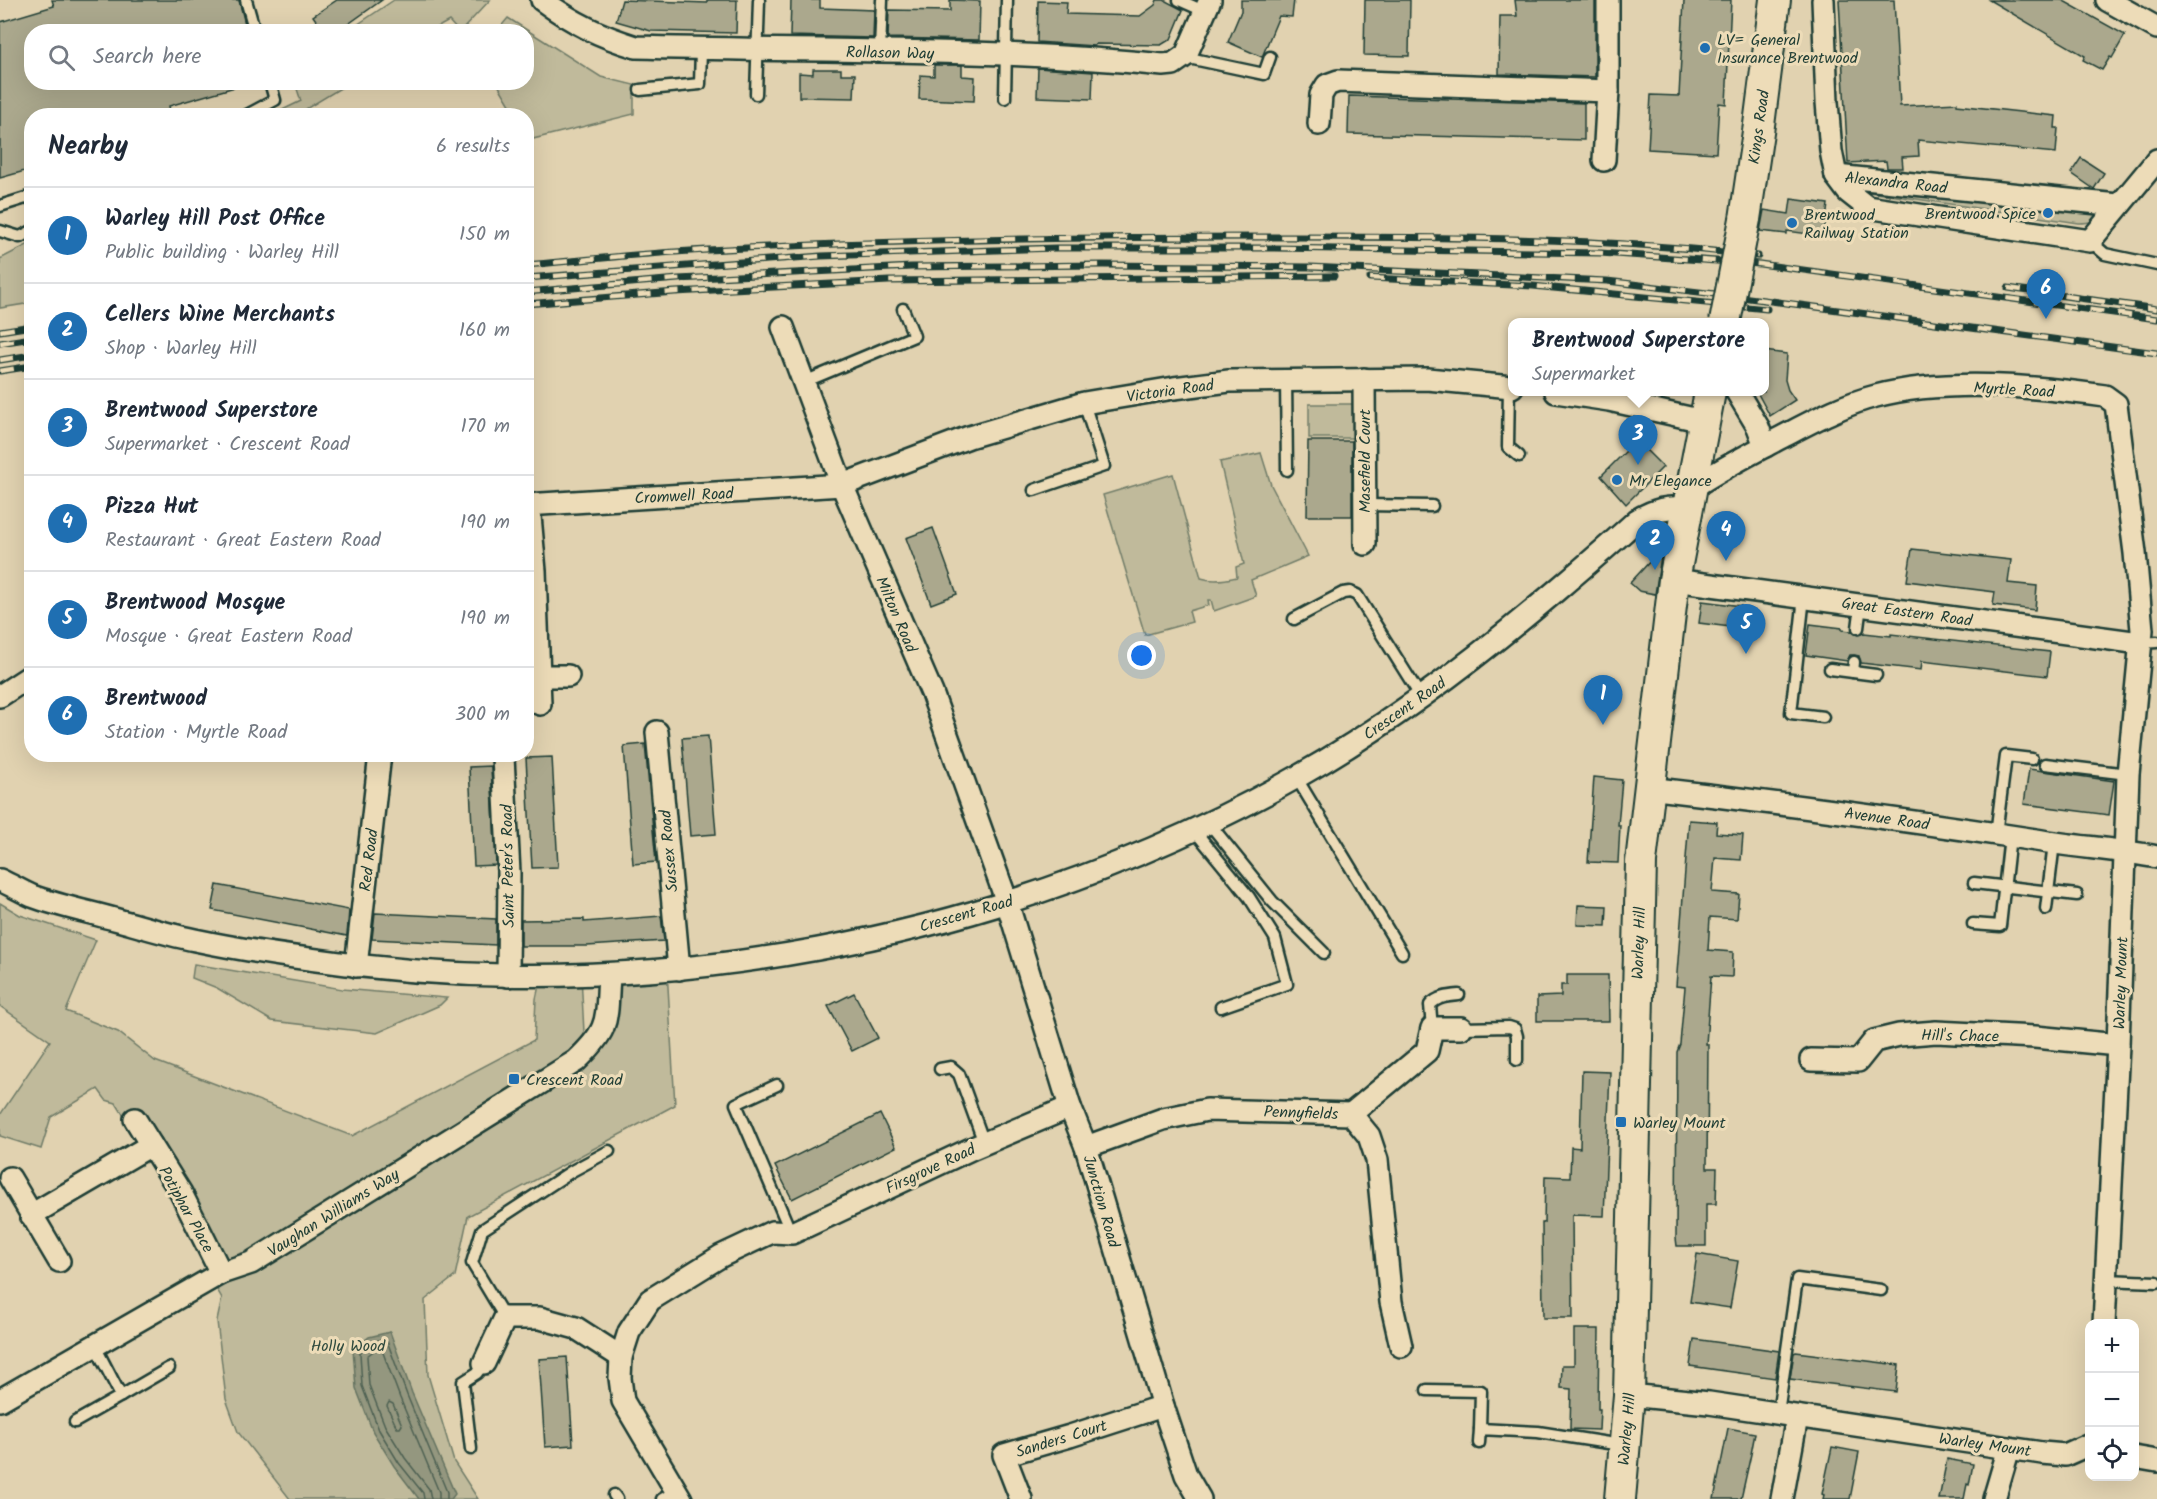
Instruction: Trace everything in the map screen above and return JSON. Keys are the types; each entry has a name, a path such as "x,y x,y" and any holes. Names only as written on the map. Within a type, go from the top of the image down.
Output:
{"main road":[{"name":"Kings Road","path":"1726,318 1745,219 1775,0"},
{"name":"Warley Hill","path":"1620,1499 1629,1395 1641,862 1674,580 1709,396"}],"street":[{"path":"1604,160 1608,91 1608,0"},
{"path":"1823,0 1827,102 1831,151 1836,176"},
{"path":"2108,0 2157,28"},
{"name":"Rollason Way","path":"550,2 570,20 602,36 636,47 1081,57 1163,65 1173,64 1184,57"},
{"path":"1184,57 1208,6"},
{"path":"1319,124 1321,95 1327,85 1338,81 1608,91"},
{"path":"2090,241 2157,160"},
{"name":"Alexandra Road","path":"1836,176 2118,205"},
{"name":"Alexandra Road","path":"1836,176 1848,192 1867,207 2090,241"},
{"name":"Milton Road","path":"783,327 842,485 932,693 1007,902"},
{"name":"Victoria Road","path":"842,485 969,437 1084,403 1218,382 1286,379 1426,379 1508,386"},
{"name":"Masefield Court","path":"1364,379 1365,544"},
{"name":"Myrtle Road","path":"1690,499 1723,468 1819,418 1875,396 1905,390 1949,387 2002,387 2105,396 2116,404 2135,553 2142,630 2149,642"},
{"path":"1582,396 1703,421"},
{"path":"1739,396 1758,427 1764,447"},
{"name":"Cromwell Road","path":"534,505 842,485"},
{"name":"Crescent Road","path":"0,880 33,896 192,940 356,966 508,976 609,975 680,969 855,943 1007,902 1144,852 1201,827 1296,777 1354,742 1494,643 1637,520 1655,510 1677,507 1690,499"},
{"name":"Great Eastern Road","path":"1674,580 2149,642"},
{"path":"534,598 540,704"},
{"name":"Warley Mount","path":"2104,1319 2118,1045 2128,774 2149,642"},
{"path":"539,676 568,676"},
{"path":"0,696 24,680"},
{"name":"Sussex Road","path":"657,732 680,969"},
{"name":"Red Road","path":"356,966 379,762"},
{"name":"Saint Peter's Road","path":"503,762 509,873 508,976"},
{"name":"Avenue Road","path":"1648,788 1762,801 2054,843 2124,850 2157,857"},
{"name":"Junction Road","path":"1007,902 1070,1107 1086,1147 1163,1406 1186,1475 1200,1499"},
{"name":"Vaughan Williams Way","path":"0,1400 221,1273 251,1263 576,1061 596,1042 606,1023 609,975"},
{"path":"1351,1114 1427,1051 1432,1028 1461,1028"},
{"name":"Hill's Chace","path":"1811,1060 1858,1061 1874,1041 1899,1035 1936,1032 2036,1036 2118,1045"},
{"name":"Firsgrove Road","path":"621,1356 629,1332 650,1300 731,1251 772,1232 792,1233 984,1143 1070,1107"},
{"name":"Pennyfields","path":"1086,1147 1163,1119 1207,1110 1351,1114 1369,1136 1377,1160 1391,1302 1401,1346"},
{"name":"Potiphar Place","path":"135,1119 181,1193 221,1273"},
{"path":"31,1215 151,1145"},
{"path":"10,1178 59,1261"},
{"path":"484,1363 505,1318 540,1318 576,1328 621,1356 620,1378 623,1401 673,1496"},
{"name":"Warley Mount","path":"1629,1395 1709,1403 2065,1455 2085,1446"},
{"name":"Sanders Court","path":"1021,1499 1004,1455 1163,1406"},
{"path":"1782,1499 1787,1415"},
{"path":"1994,1499 2009,1448"},
{"path":"2139,1458 2157,1461"}],"lane":[{"path":"246,0 253,24"},
{"path":"756,94 759,0"},
{"path":"880,51 882,0"},
{"path":"1005,98 1007,0"},
{"path":"1179,0 1208,6"},
{"path":"640,90 700,84 701,48"},
{"path":"1184,57 1264,74 1270,57"},
{"path":"260,108 275,100 272,90"},
{"path":"0,206 24,198"},
{"path":"0,231 20,237 24,235"},
{"path":"2090,241 2104,254 2157,265"},
{"path":"804,382 914,336 903,309"},
{"path":"1286,379 1287,470"},
{"path":"1511,396 1508,447 1519,456"},
{"path":"1034,490 1104,466 1084,403"},
{"path":"1365,505 1432,506"},
{"path":"1294,619 1343,593 1350,592 1358,595 1420,697"},
{"path":"1804,597 1791,713 1823,717"},
{"path":"1858,628 1861,604"},
{"path":"1830,669 1853,667 1876,675"},
{"path":"1973,924 2000,926 2004,887 2006,756 2032,759"},
{"path":"2045,764 2128,774"},
{"path":"1296,777 1402,953"},
{"path":"1201,827 1324,952"},
{"path":"1201,827 1275,938 1287,984 1221,1007"},
{"path":"2046,909 2054,843"},
{"path":"1974,883 2077,895"},
{"path":"1432,1028 1430,1005 1434,1000 1459,995"},
{"path":"1461,1028 1509,1027 1515,1029 1517,1060"},
{"path":"940,1069 951,1067 959,1074 984,1143"},
{"path":"777,1085 736,1104 792,1233"},
{"path":"505,1318 472,1263 482,1230 563,1177 609,1151"},
{"path":"1787,1415 1797,1279 1881,1290"},
{"path":"2105,1280 2157,1282"},
{"path":"95,1346 122,1396"},
{"path":"471,1449 464,1382 477,1373 484,1363"},
{"path":"75,1422 169,1368"},
{"path":"1426,1390 1481,1391 1479,1443"},
{"path":"1480,1429 1538,1432 1625,1445"}],"green space":[{"path":"394,0 490,0 468,24 452,24 449,21 444,24 358,24"},
{"path":"508,18 517,24 503,24"},
{"path":"534,34 601,77 634,85 634,114 534,139 534,108 512,108 501,90 534,90"},
{"path":"298,90 337,90 307,108 286,108 301,101"},
{"path":"1859,186 2102,212 2092,221 2079,223 1862,191"},
{"path":"24,247 24,304 0,308 0,259"},
{"path":"1309,404 1356,404 1356,438 1309,438"},
{"path":"1261,453 1271,485 1308,556 1251,580 1256,596 1214,611 1211,600 1208,600 1209,605 1189,611 1192,622 1145,635 1103,495 1173,474 1201,578 1219,580 1237,577 1236,567 1244,564 1220,462"},
{"name":"Holly Wood","path":"0,903 20,915 96,940 66,1011 118,1032 155,1061 352,1136 534,1040 536,999 541,976 581,975 585,1052 609,975 667,970 675,1105 468,1216 455,1276 425,1300 428,1375 454,1462 478,1499 290,1499 238,1432 226,1399 217,1321 222,1298 211,1279 221,1273 116,1103 106,1100 98,1089 51,1117 41,1149 0,1136 0,1115 50,1041 0,1006"},
{"path":"194,964 342,989 447,998 440,1005 377,1033 272,1021 217,988 192,978"}],"water":[{"path":"390,1332 412,1393 455,1494 451,1499 419,1499 394,1466 373,1432 356,1388 353,1349 369,1337"}],"building":[{"path":"52,0 239,0 245,24 24,24 24,90 225,90 169,106 169,108 24,108 24,171 0,178 0,22 54,6"},
{"path":"337,0 382,0 348,24 318,24 313,16"},
{"path":"622,0 707,3 707,0 737,0 736,33 651,31 616,21"},
{"path":"791,0 820,0 820,8 874,10 873,38 790,36"},
{"path":"950,0 980,1 979,40 888,38 889,10 950,11"},
{"path":"1157,0 1164,0 1183,10 1171,39 1161,45 1096,44 1094,46 1037,42 1038,1 1067,2 1066,14 1140,16 1155,5"},
{"path":"1241,0 1294,0 1292,17 1279,16 1262,57 1228,42 1241,11"},
{"path":"1365,0 1410,0 1409,56 1364,55"},
{"path":"1515,0 1595,0 1595,77 1499,74 1500,16 1517,16"},
{"name":"LV= General Insurance Brentwood","path":"1684,0 1731,0 1726,104 1719,103 1716,153 1648,149 1651,95 1679,96"},
{"path":"1839,0 1894,0 1900,106 1957,103 1957,105 2056,116 2055,128 2058,128 2056,153 1918,140 1919,156 1902,157 1903,168 1887,168 1886,161 1848,163"},
{"path":"1989,0 2062,0 2125,35 2102,70 2083,60 2085,56"},
{"path":"934,65 962,65 962,76 975,77 974,101 919,99 920,75 934,76"},
{"path":"1038,68 1093,72 1092,99 1037,97"},
{"path":"813,69 841,69 841,74 855,74 854,98 799,97 799,73 813,74"},
{"path":"1349,96 1584,103 1584,140 1348,134"},
{"path":"2081,158 2104,173 2094,189 2071,173"},
{"name":"Brentwood Railway Station","path":"1791,199 1828,204 1824,236 1787,231 1787,234 1760,231 1764,210 1789,214"},
{"path":"1769,352 1787,354 1785,380 1795,400 1770,416 1759,396 1769,396"},
{"path":"1308,441 1352,441 1352,516 1307,516"},
{"path":"1633,444 1640,452 1644,448 1663,467 1626,504 1601,476"},
{"path":"933,528 957,594 931,604 906,538"},
{"path":"1912,549 2011,560 2008,583 2037,586 2035,610 1993,605 1995,592 1907,581"},
{"path":"1661,556 1655,594 1639,591 1630,583 1654,557"},
{"path":"1702,601 1741,606 1738,628 1699,623"},
{"path":"1810,624 1842,628 1842,630 1858,635 1864,633 1891,636 1891,634 2050,652 2047,676 1922,661 1921,670 1861,663 1859,656 1854,655 1850,655 1847,661 1806,655"},
{"path":"708,736 716,834 690,836 682,738"},
{"path":"645,744 656,862 633,864 624,746"},
{"path":"552,757 558,867 532,868 526,762 534,762 534,758"},
{"path":"491,766 496,865 474,866 469,767"},
{"path":"2029,769 2114,781 2109,815 2024,804"},
{"path":"1594,777 1622,780 1618,825 1620,825 1618,863 1588,862"},
{"path":"1689,820 1717,822 1716,833 1743,835 1741,860 1715,858 1712,892 1739,894 1737,919 1710,917 1708,950 1733,952 1732,977 1711,976 1706,1044 1708,1044 1707,1168 1717,1168 1716,1204 1706,1204 1706,1246 1677,1246 1676,1238 1677,1052 1680,1044 1685,987 1676,986"},
{"path":"217,885 349,910 347,936 212,910"},
{"path":"1578,905 1607,906 1606,926 1577,925"},
{"path":"375,913 496,919 496,945 372,939"},
{"path":"661,916 664,941 587,946 521,946 521,920 584,919 584,922"},
{"path":"1567,975 1608,975 1609,1021 1537,1021 1537,997 1561,996 1561,985 1567,985"},
{"path":"854,993 878,1038 852,1051 828,1006"},
{"path":"1582,1071 1610,1072 1604,1216 1572,1215 1573,1318 1543,1318 1542,1223 1544,1223 1545,1176 1570,1177 1571,1147 1580,1148"},
{"path":"880,1114 896,1147 792,1199 775,1166"},
{"path":"1697,1254 1738,1261 1730,1308 1690,1302"},
{"path":"1574,1329 1599,1329 1599,1430 1570,1429 1571,1389 1561,1388 1562,1365 1574,1365"},
{"path":"1694,1339 1779,1351 1775,1378 1690,1366"},
{"path":"1796,1352 1899,1365 1896,1392 1790,1379"},
{"path":"567,1357 573,1445 545,1447 539,1359"},
{"path":"1728,1428 1755,1433 1751,1454 1741,1499 1714,1499"},
{"path":"1832,1447 1859,1452 1850,1499 1823,1499 1822,1494"},
{"path":"1947,1459 1973,1464 1964,1499 1939,1499"}],"railway":[{"path":"534,264 656,253 748,248 969,240 1116,238 1511,239 1696,249 1758,256"},
{"path":"534,277 821,256 1056,248 1274,248 1600,253 1760,264 2157,319"},
{"path":"534,291 678,279 911,267 1103,265 1310,267 1607,281 2157,353"},
{"path":"534,303 675,292 889,281 1334,276"},
{"path":"1370,278 1533,286 1767,309"},
{"path":"2008,288 2157,309"},
{"path":"0,331 24,327"},
{"path":"0,343 24,339"},
{"path":"0,360 24,356"},
{"path":"0,371 24,367"}],"place":[{"name":"LV= General Insurance Brentwood","path":"1705,48"},
{"name":"Brentwood Spice","path":"2048,213"},
{"name":"Brentwood Railway Station","path":"1792,223"},
{"name":"Brentwood","path":"2046,319"},
{"name":"Brentwood Superstore","path":"1638,465"},
{"name":"Mr Elegance","path":"1617,480"},
{"name":"Pizza Hut","path":"1726,561"},
{"name":"Cellers Wine Merchants","path":"1655,570"},
{"name":"Brentwood Mosque","path":"1746,654"},
{"name":"Warley Hill Post Office","path":"1603,725"},
{"name":"Crescent Road","path":"514,1079"},
{"name":"Warley Mount","path":"1621,1122"}]}
